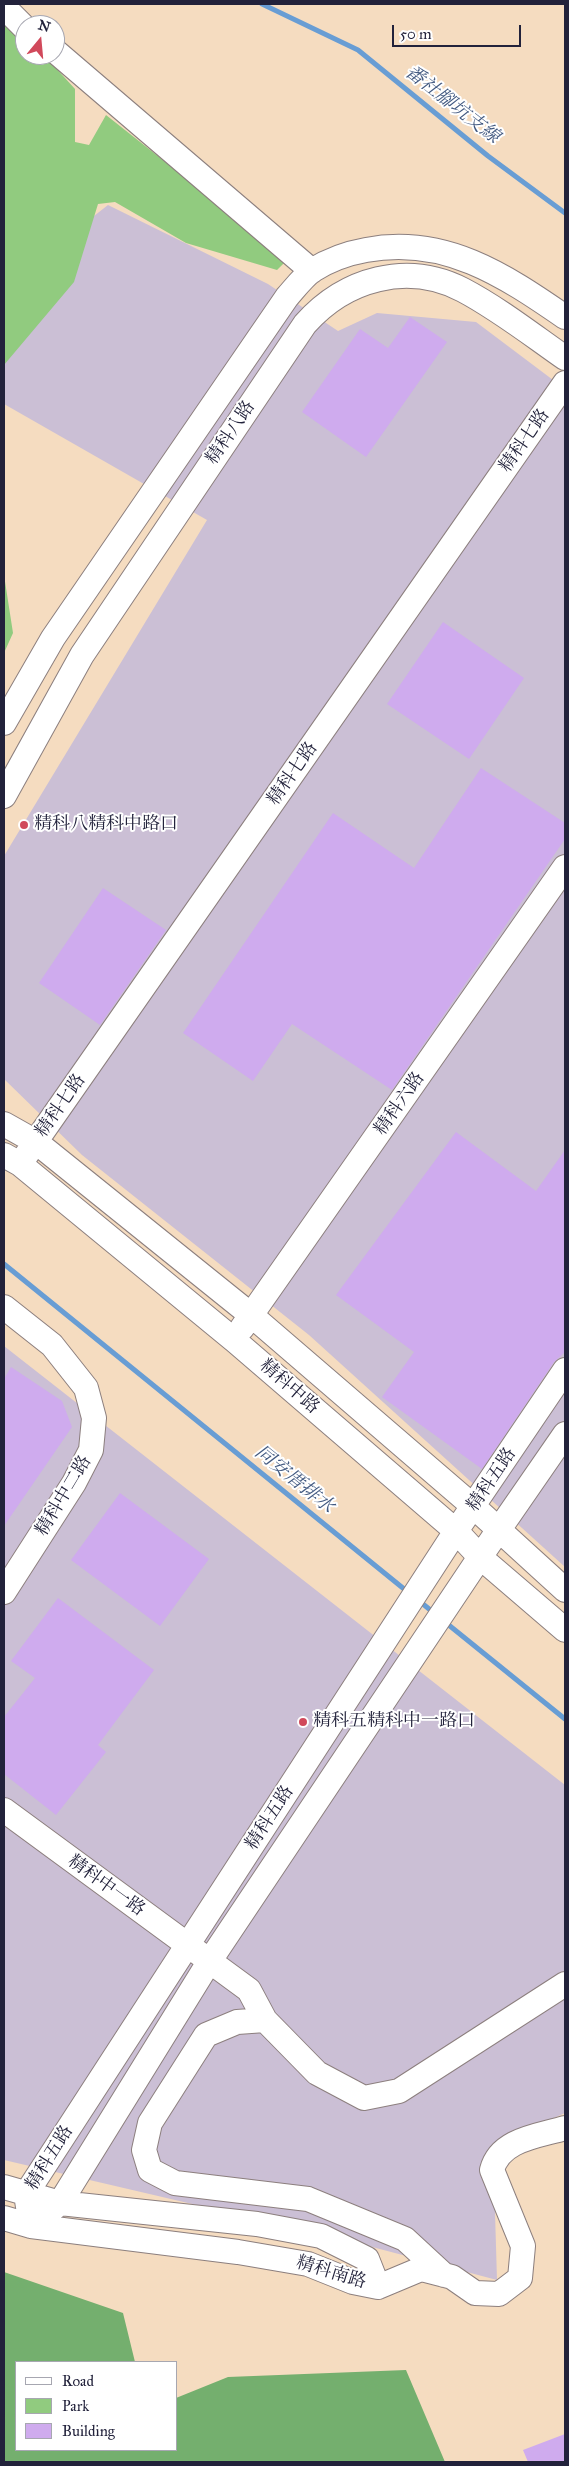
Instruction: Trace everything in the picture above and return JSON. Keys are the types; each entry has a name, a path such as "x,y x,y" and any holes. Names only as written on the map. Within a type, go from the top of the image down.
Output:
{"street":[{"path":"4,7 15,18"},
{"path":"65,60 312,270"},
{"name":"精科八路","path":"4,723 53,638 287,297 312,270 343,256 379,247 417,246 436,249 473,261 565,317"},
{"name":"精科八路","path":"4,796 82,655 304,324 330,300 352,287 377,279 412,276 430,278 463,290 565,358"},
{"name":"精科七路","path":"12,1159 36,1142 565,383"},
{"name":"精科六路","path":"234,1340 565,867"},
{"name":"精科中路","path":"4,1124 36,1142 251,1315 474,1507 499,1532 565,1590"},
{"name":"精科中路","path":"12,1159 234,1340 456,1531 480,1557 565,1630"},
{"name":"精科中二路","path":"4,1306 58,1352 86,1388 94,1418 91,1450 87,1458 74,1483 4,1592"},
{"name":"精科五路","path":"565,1370 456,1531 187,1945 15,2190 32,2226 60,2202 209,1962 480,1557 565,1434"},
{"name":"精科中一路","path":"4,1810 209,1962 250,1990 265,2020 317,2073 364,2098 399,2091 565,1984"},
{"path":"265,2020 237,2022 206,2035 150,2123 144,2150 150,2170 175,2183 308,2199 405,2239 444,2275"},
{"path":"378,2287 421,2269 452,2277 476,2293 499,2294 520,2278 523,2246 492,2170 494,2162 511,2144 565,2128"},
{"name":"精科南路","path":"15,2190 60,2202 257,2224 321,2236 367,2258 378,2287"},
{"name":"精科南路","path":"4,2218 32,2226 238,2252 308,2264 353,2282 378,2287"}],"shaded area":[{"path":"108,205 268,284 338,331 377,313 476,322 565,389 565,1567 309,1335 82,1155 4,1079 4,856 207,520 4,404 4,346 71,234"},
{"path":"4,1346 565,1785 565,2113 493,2145 497,2280 342,2239 4,2160"}],"green space":[{"path":"4,10 15,23 15,65 53,65 75,89 75,142 89,145 106,115 288,259 277,270 186,243 115,202 98,204 74,282 4,365"},
{"path":"4,575 13,633 4,653"},
{"path":"4,2272 123,2313 135,2361 15,2361 15,2451 178,2451 178,2397 228,2377 406,2370 445,2462 4,2462"}],"building":[{"path":"410,317 447,342 366,457 302,412 360,329 388,348"},
{"path":"443,622 524,678 469,759 387,704"},
{"path":"481,768 565,823 565,839 392,1090 292,1024 253,1081 183,1033 333,813 414,868"},
{"path":"103,888 166,930 100,1025 39,983"},
{"path":"456,1132 536,1191 565,1150 565,1352 554,1362 482,1469 382,1397 414,1352 336,1295"},
{"path":"11,1367 62,1401 72,1427 4,1526 4,1379"},
{"path":"120,1493 209,1559 160,1626 71,1560"},
{"path":"58,1598 154,1670 98,1745 106,1752 56,1815 4,1774 4,1717 35,1678 11,1661"},
{"path":"565,2434 565,2462 528,2462 523,2450"}],"waterway":[{"name":"番社腳坑支線","path":"262,4 358,50 488,156 565,213"},
{"name":"同安厝排水","path":"4,1264 409,1593"},
{"name":"同安厝排水","path":"418,1600 434,1613"},
{"name":"同安厝排水","path":"445,1622 565,1719"}],"place":[{"name":"精科八精科中路口","path":"24,825"},
{"name":"精科五精科中一路口","path":"303,1722"}]}
